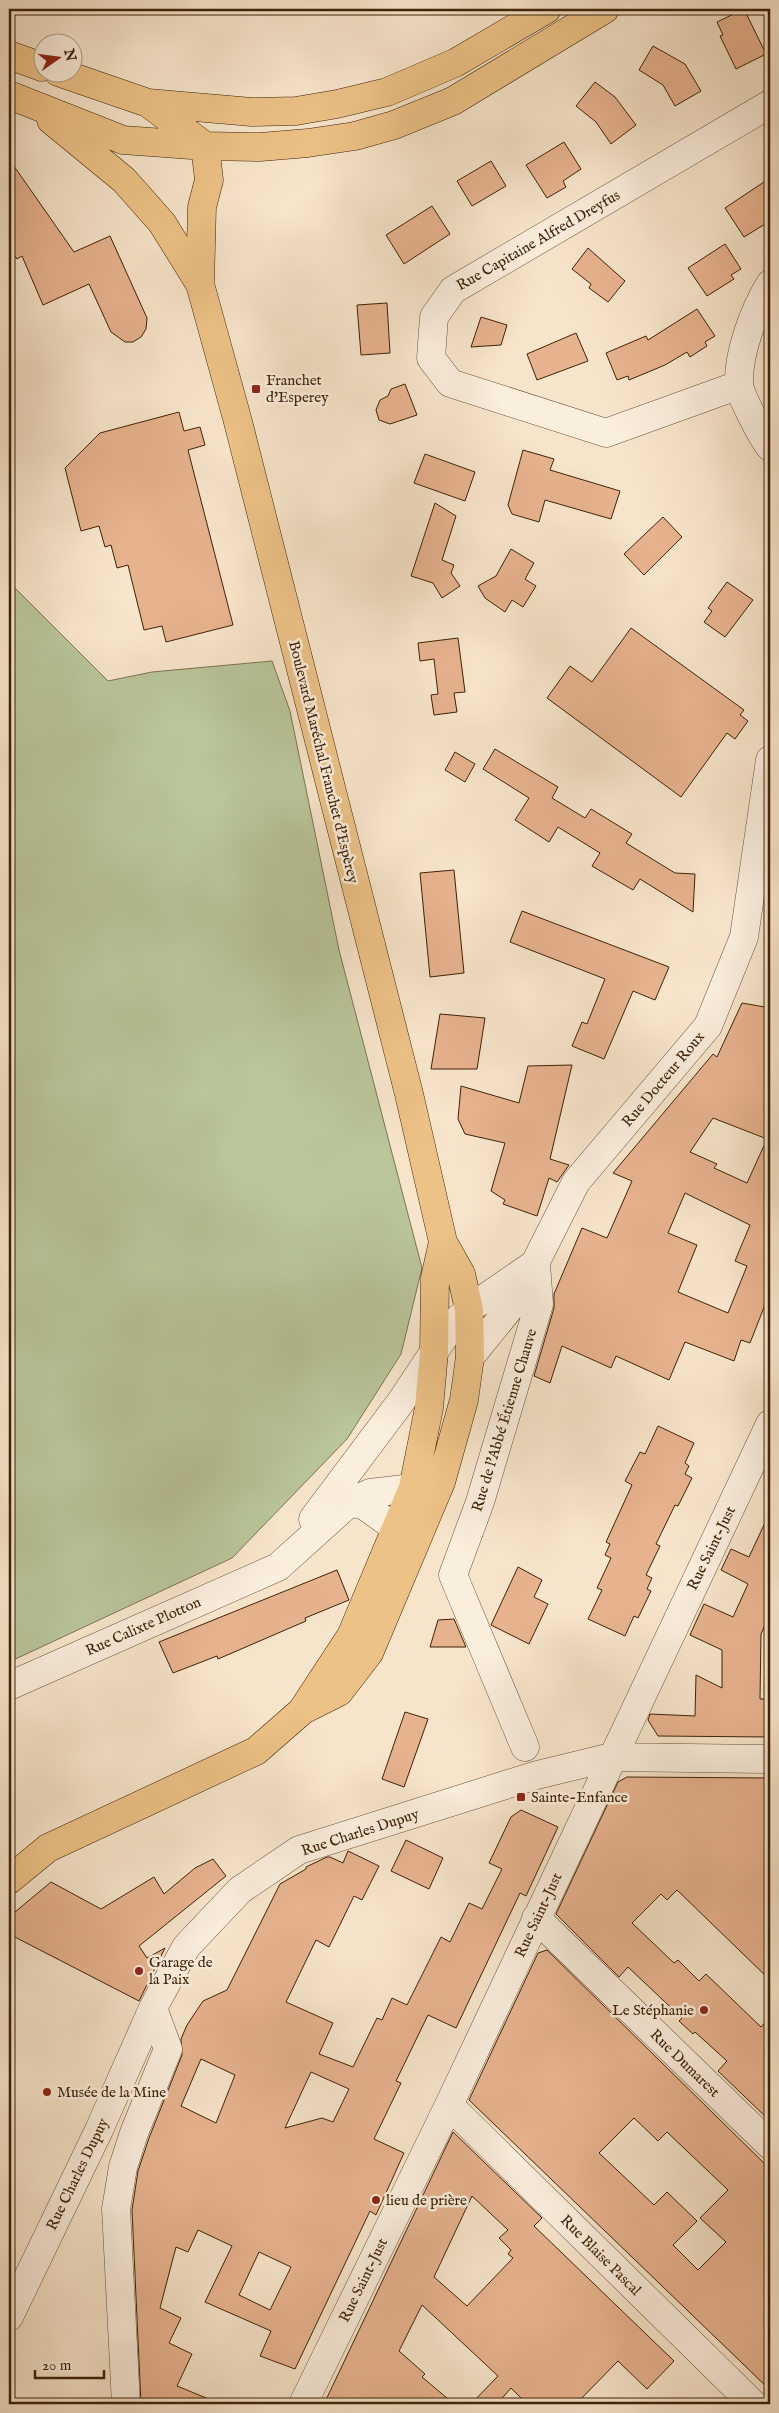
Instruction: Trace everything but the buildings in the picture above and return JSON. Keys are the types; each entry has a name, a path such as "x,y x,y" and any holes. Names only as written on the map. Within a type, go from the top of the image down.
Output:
{"main road":[{"path":"82,80 148,103 252,112 296,111 337,104 387,92 456,63 547,9"},
{"path":"19,99 123,140 205,146 260,146 308,143 355,136 394,125 453,101 536,53 605,9"},
{"path":"9,55 32,63"},
{"path":"19,99 124,180 162,224 200,284"},
{"path":"148,103 205,146 209,180 202,207 200,284"},
{"path":"209,180 260,146"},
{"name":"Boulevard Maréchal Franchet d'Espèrey","path":"200,284 237,418 407,1085 444,1242 461,1274 469,1309 470,1357 464,1400 445,1468 369,1653 339,1692 302,1710"},
{"name":"Boulevard Maréchal Franchet d'Espèrey","path":"9,1880 48,1848 256,1751 302,1710 351,1636 413,1488 429,1408 434,1352 435,1278 444,1242"}],"street":[{"name":"Rue Capitaine Alfred Dreyfus","path":"739,386 606,433 450,382 432,358 434,317 452,290 770,104"},
{"path":"770,284 744,343 739,386 763,438 770,447"},
{"name":"Rue Docteur Roux","path":"470,1357 518,1299 576,1182 708,1026 744,937 770,760"},
{"name":"Rue Docteur Roux","path":"434,1352 452,1326 469,1309 536,1262"},
{"name":"Rue de l'Abbé Étienne Chauve","path":"525,1746 453,1575 480,1502 539,1304 536,1262"},
{"name":"Rue Calixte Plotton","path":"278,1567 400,1403 434,1352"},
{"name":"Rue Saint-Just","path":"303,2404 449,2105 611,1757 770,1424"},
{"name":"Rue Calixte Plotton","path":"9,1686 278,1567 350,1502 370,1493 413,1488 445,1468"},
{"path":"350,1502 365,1506 397,1529"},
{"name":"Rue Charles Dupuy","path":"9,2317 99,2130 153,2008 186,1947 240,1890 299,1850 537,1775 611,1757 770,1759"},
{"name":"Rue Dumarest","path":"536,1918 770,2145"},
{"path":"126,2404 116,2209 123,2167 131,2141 168,2048 153,2008"},
{"name":"Rue Blaise Pascal","path":"449,2105 753,2404"}],"green space":[{"path":"9,582 108,681 152,672 272,661 290,711 339,950 422,1268 401,1354 347,1439 232,1558 9,1662"}],"place":[{"name":"Franchet d'Esperey","path":"256,389"},
{"name":"Sainte-Enfance","path":"521,1797"},
{"name":"Garage de la Paix","path":"139,1971"},
{"name":"Le Stéphanie","path":"704,2010"},
{"name":"Musée de la Mine","path":"47,2092"},
{"name":"lieu de prière","path":"376,2200"}]}
